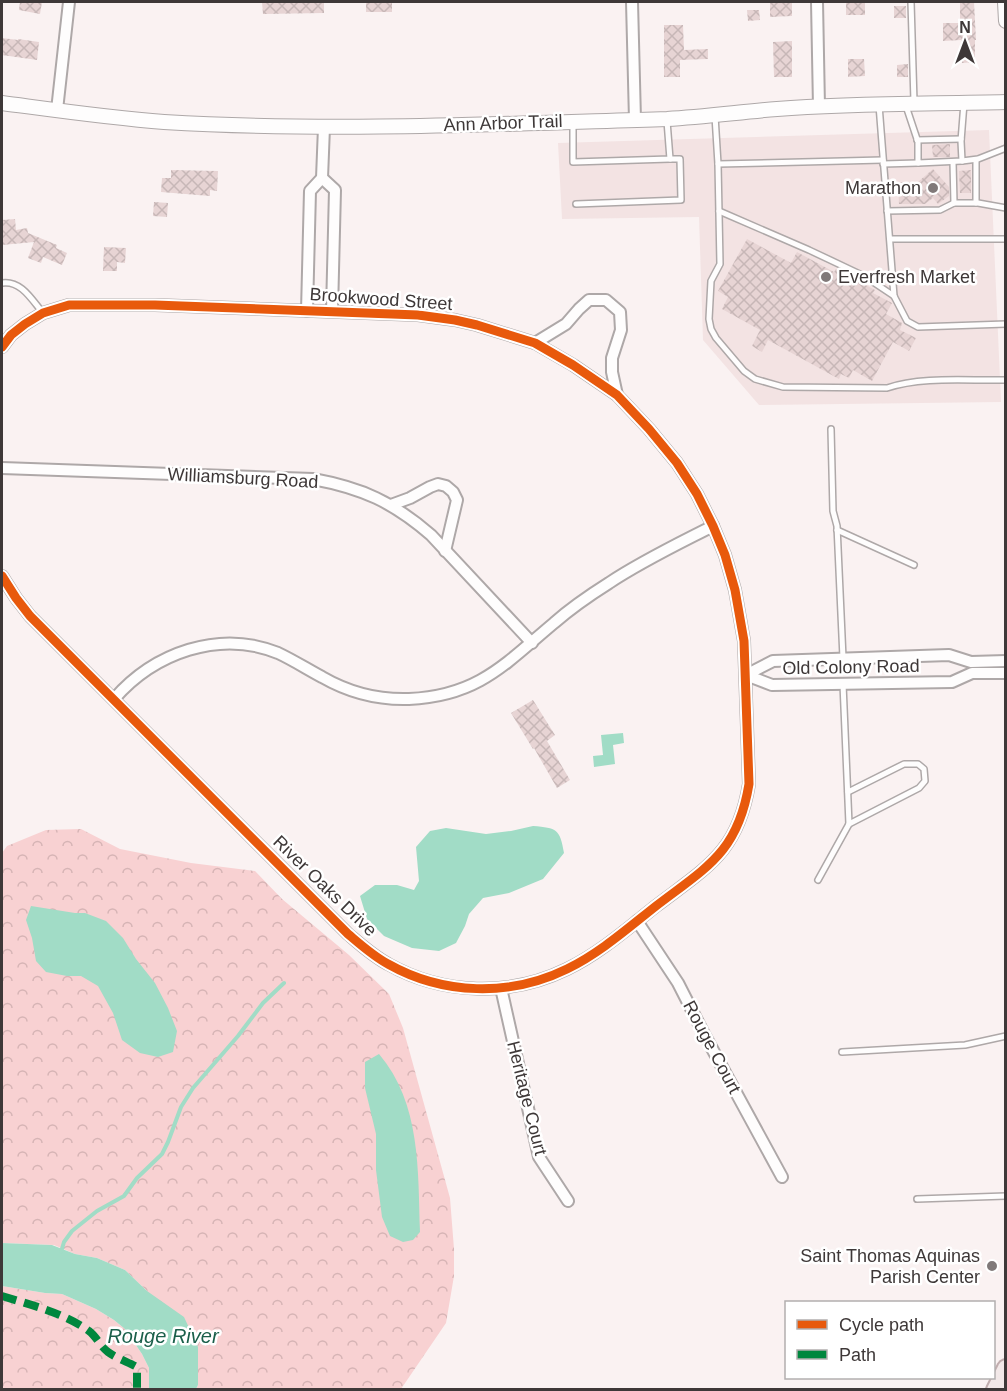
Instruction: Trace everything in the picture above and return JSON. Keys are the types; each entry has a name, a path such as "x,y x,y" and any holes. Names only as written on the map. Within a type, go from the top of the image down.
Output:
{"main road":[{"path":"995,1389 1005,1368"}],"street":[{"path":"57,110 69,2"},
{"path":"632,2 635,120"},
{"path":"817,2 819,107"},
{"path":"1005,2 1005,21"},
{"name":"Ann Arbor Trail","path":"2,103 162,122 324,127 667,119 777,109 1005,102"},
{"path":"307,311 310,191 322,178 324,127"},
{"path":"322,178 335,190 332,311"},
{"path":"535,343 566,324 589,300 606,300 620,312 621,330 612,358 612,372 617,395"},
{"name":"Brookwood Street","path":"2,342 43,313 61,307 84,304 434,316 477,325 535,343 573,364 617,395 649,429 697,494 725,555 735,590 743,633 746,675"},
{"name":"Williamsburg Road","path":"2,468 313,479 340,484 391,505 414,521 446,550 532,643"},
{"path":"391,505 438,484 447,486 457,500 446,550"},
{"path":"114,699 133,679 156,663 182,652 209,645 236,644 263,648 288,658 348,689 377,697 406,699 441,695 474,684 504,666 570,610 609,583 650,558 713,526"},
{"name":"River Oaks Drive","path":"2,576 30,616 348,934 369,951 400,970 433,983 468,989 501,988 530,983 567,969 594,953 709,866 726,847 737,828 745,805 748,784 746,675"},
{"name":"Old Colony Road","path":"746,675 773,661 949,655 971,662 1005,661"},
{"name":"Old Colony Road","path":"746,675 772,685 952,681 972,673 1005,673"},
{"name":"Rouge Court","path":"637,921 678,983 782,1177"},
{"name":"Heritage Court","path":"501,988 539,1157 568,1201"}],"lane":[{"path":"911,2 910,104 917,140 918,163"},
{"path":"962,161 964,103"},
{"path":"879,105 894,296 907,321 918,327 1005,324"},
{"path":"715,116 720,264 711,280 709,319 716,338 744,371 755,379 783,387 887,388 900,383 1005,380"},
{"path":"667,119 670,159"},
{"path":"573,121 573,162 680,159 681,200 576,204"},
{"path":"917,140 961,139"},
{"path":"718,164 953,162 976,160 1005,148"},
{"path":"976,160 976,203"},
{"path":"953,162 954,203"},
{"path":"887,211 940,210 954,203 976,203 1005,208"},
{"path":"719,211 864,276 894,296"},
{"path":"890,239 1005,239"},
{"path":"2,283 8,282 20,286 43,313"},
{"path":"831,429 833,511 837,530 843,658"},
{"path":"837,530 915,565"},
{"path":"818,880 849,824 843,684"},
{"path":"848,792 904,764 918,764 924,769 925,781 919,788 849,824"},
{"path":"842,1052 965,1045 1005,1036"},
{"path":"917,1199 1005,1196"}],"shaded area":[{"path":"989,130 1001,402 759,405 703,340 699,217 562,219 558,143"}],"green space":[{"path":"81,829 120,849 191,863 255,871 282,899 349,955 389,994 403,1028 450,1198 454,1249 454,1276 446,1323 401,1389 196,1389 198,1385 147,1291 125,1270 97,1258 75,1254 54,1245 2,1243 2,853 7,846 46,830"},
{"path":"2,1286 62,1294 114,1320 125,1329 142,1354 149,1368 149,1389 2,1390"}],"water":[{"path":"623,733 624,743 613,745 615,764 594,767 593,756 603,755 601,735"},
{"path":"533,826 556,831 561,839 564,853 543,879 509,893 483,898 469,914 456,943 439,951 412,948 384,936 367,919 360,896 375,885 397,885 414,890 419,881 416,847 430,831 446,828 486,834"},
{"path":"31,906 85,913 106,921 123,938 155,983 168,1008 177,1031 173,1052 158,1057 140,1053 122,1040 113,1013 98,986 81,976 46,972 36,961 26,920"},
{"path":"379,1054 393,1073 403,1094 415,1138 420,1232 413,1240 403,1242 390,1236 382,1217 376,1170 376,1134 365,1088 365,1062"},
{"name":"Rouge River","path":"2,1243 52,1245 75,1254 97,1258 125,1270 147,1291 184,1317 198,1347 198,1385 196,1389 149,1389 149,1368 142,1354 125,1329 96,1309 62,1294 2,1286"}],"building":[{"path":"20,2 42,2 40,14 19,10"},
{"path":"262,2 324,2 324,13 263,14"},
{"path":"366,2 392,2 392,12 366,12"},
{"path":"792,2 792,16 770,17 770,3"},
{"path":"865,2 865,15 846,15 846,3"},
{"path":"960,2 974,2 975,62 962,63 961,40 943,41 943,23 960,23"},
{"path":"894,6 906,6 906,18 894,18"},
{"path":"747,10 759,10 760,20 748,21"},
{"path":"664,25 683,25 684,50 708,49 708,59 680,60 680,77 664,77"},
{"path":"2,38 39,42 37,60 2,55"},
{"path":"792,41 792,77 774,77 773,42"},
{"path":"848,59 864,59 865,76 848,77"},
{"path":"908,64 908,77 897,77 897,65"},
{"path":"950,144 950,157 933,157 932,145"},
{"path":"933,169 949,187 949,196 938,204 933,198 925,204 899,204 898,182 918,182"},
{"path":"171,170 218,171 217,191 210,190 210,196 161,192 162,178 171,178"},
{"path":"971,170 971,193 960,193 959,171"},
{"path":"154,202 168,203 167,217 153,216"},
{"path":"15,219 16,230 27,228 28,233 57,245 56,248 67,253 62,265 43,257 41,263 28,258 34,242 2,245 2,220"},
{"path":"747,239 791,263 797,252 875,290 873,293 892,303 886,314 902,323 900,330 916,338 909,351 893,342 872,381 853,370 849,378 841,374 839,379 768,340 762,352 752,346 760,330 722,309 728,297 718,291"},
{"path":"104,247 126,248 125,263 117,262 117,271 103,271"},
{"path":"533,700 555,735 547,741 570,780 557,788 511,713"}],"waterway":[{"path":"61,1252 64,1242 72,1231 97,1211 124,1196 137,1178 162,1154 181,1107 193,1088 263,1003 284,983"}],"marked path":[{"path":"2,1296 58,1314 89,1331 108,1352 137,1367 137,1390"}],"cycle path":[{"path":"2,347 11,335 25,324 43,313 69,305 155,305 418,315 455,320 535,343 573,365 617,395 677,463 697,494 725,555 735,590 744,641 749,784 744,807 737,826 718,856 613,940 579,963 545,978 500,988 477,989 431,982 383,961 348,934 30,616 2,576"}],"place":[{"name":"Marathon","path":"933,188"},
{"name":"Everfresh Market","path":"826,277"},
{"name":"Saint Thomas Aquinas Parish Center","path":"992,1266"}]}
